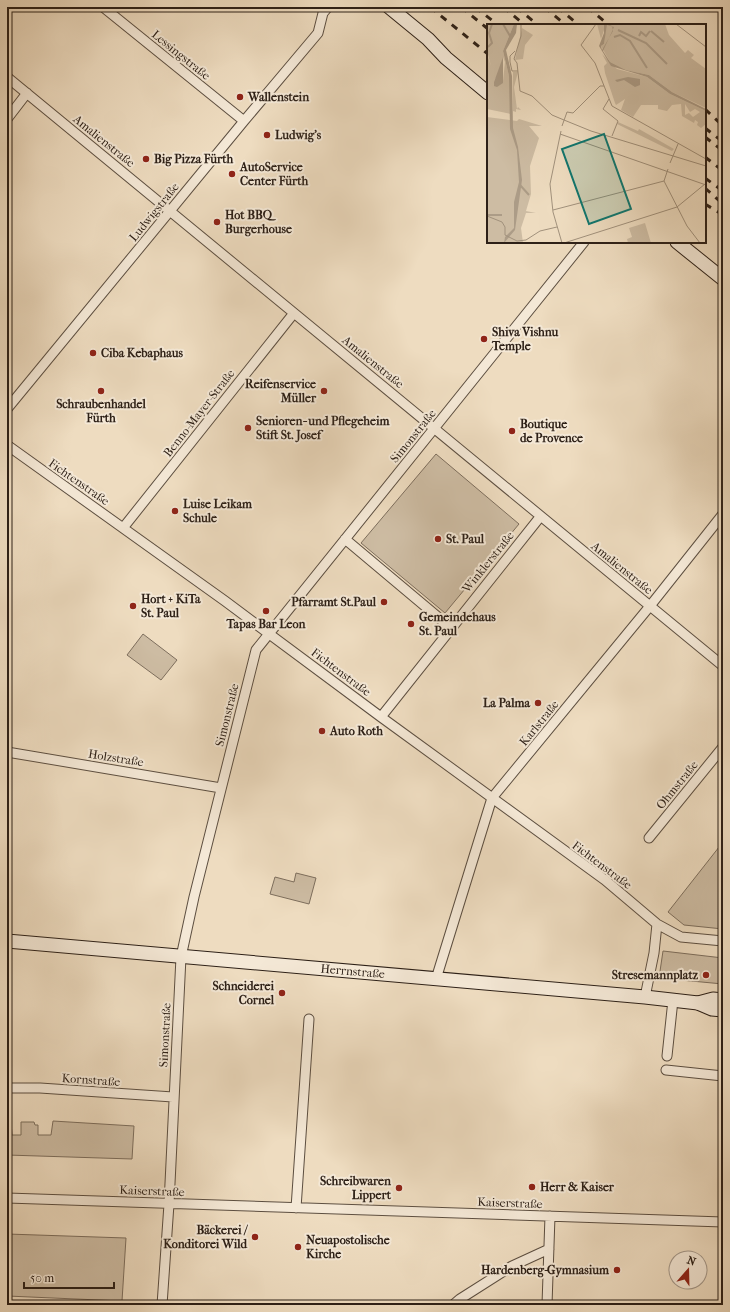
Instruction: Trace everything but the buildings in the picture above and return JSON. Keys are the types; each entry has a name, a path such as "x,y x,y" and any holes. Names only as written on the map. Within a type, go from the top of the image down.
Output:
{"street":[{"name":"Lessingstraße","path":"103,7 244,121"},
{"name":"Ludwigstraße","path":"7,410 318,33 323,13 328,7"},
{"path":"389,7 428,39 446,58 487,92"},
{"name":"Amalienstraße","path":"7,76 723,666"},
{"path":"7,118 27,93"},
{"name":"Simonstraße","path":"162,1305 169,1204 181,957 194,897 256,650 268,633 583,243"},
{"path":"678,243 723,279"},
{"name":"Benno-Mayer-Straße","path":"123,528 294,313"},
{"name":"Fichtenstraße","path":"7,445 268,633 605,880 657,924"},
{"name":"Karlstraße","path":"436,979 492,798 650,606 723,514"},
{"name":"Winklerstraße","path":"381,717 540,516"},
{"path":"345,539 452,628"},
{"name":"Ohmstraße","path":"649,838 723,747"},
{"name":"Holzstraße","path":"7,752 221,788"},
{"path":"645,997 654,953 657,924 681,937 723,941"},
{"name":"Herrnstraße","path":"7,942 645,997 698,1003 712,1009 723,1010"},
{"name":"Herrnstraße","path":"698,1003 713,999 723,1000"},
{"path":"667,1056 672,1000"},
{"path":"296,1208 310,1019"},
{"path":"666,1070 723,1076"},
{"name":"Kornstraße","path":"7,1088 40,1088 173,1097"},
{"name":"Kaiserstraße","path":"7,1198 723,1222"},
{"path":"547,1305 550,1216"},
{"path":"452,1305 512,1266 549,1249"}],"shaded area":[{"path":"436,454 519,524 445,613 361,543"},
{"path":"143,634 177,660 161,680 127,655"},
{"path":"723,842 723,929 684,925 668,912"},
{"path":"296,873 316,878 309,904 270,894 275,877 294,882"},
{"path":"663,951 723,958 723,984 659,978"},
{"path":"53,1121 134,1126 132,1159 7,1155 7,1122 11,1122 12,1135 21,1135 21,1122 34,1122 35,1125 38,1125 38,1135 51,1135"},
{"path":"7,1234 126,1238 122,1301 7,1296"}],"railway":[{"path":"430,7 487,53"},
{"path":"461,7 487,28"},
{"path":"475,7 497,24"},
{"path":"503,7 524,24"},
{"path":"516,7 537,24"},
{"path":"544,7 565,24"},
{"path":"557,7 578,24"},
{"path":"587,7 608,24"},
{"path":"706,110 723,126"},
{"path":"706,129 723,142"},
{"path":"706,138 723,151"},
{"path":"706,158 723,171"},
{"path":"706,179 723,191"},
{"path":"706,189 723,204"},
{"path":"706,205 723,215"}],"place":[{"name":"Wallenstein","path":"240,97"},
{"name":"Ludwig's","path":"267,135"},
{"name":"Big Pizza Fürth","path":"146,159"},
{"name":"AutoService Center Fürth","path":"232,174"},
{"name":"Hot BBQ Burgerhouse","path":"217,222"},
{"name":"Shiva Vishnu Temple","path":"484,339"},
{"name":"Ciba Kebaphaus","path":"93,353"},
{"name":"Schraubenhandel Fürth","path":"101,391"},
{"name":"Reifenservice Müller","path":"324,391"},
{"name":"Senioren- und Pflegeheim Stift St. Josef","path":"248,428"},
{"name":"Boutique de Provence","path":"512,431"},
{"name":"Luise Leikam Schule","path":"175,511"},
{"name":"St. Paul","path":"438,539"},
{"name":"Pfarramt St.Paul","path":"384,602"},
{"name":"Hort + KiTa St. Paul","path":"133,606"},
{"name":"Tapas Bar Leon","path":"266,611"},
{"name":"Gemeindehaus St. Paul","path":"411,624"},
{"name":"La Palma","path":"538,703"},
{"name":"Auto Roth","path":"322,731"},
{"name":"Stresemannplatz","path":"706,975"},
{"name":"Schneiderei Cornel","path":"282,993"},
{"name":"Herr & Kaiser","path":"532,1187"},
{"name":"Schreibwaren Lippert","path":"399,1188"},
{"name":"Bäckerei / Konditorei Wild","path":"255,1237"},
{"name":"Neuapostolische Kirche","path":"298,1247"},
{"name":"Hardenberg-Gymnasium","path":"617,1270"}]}
